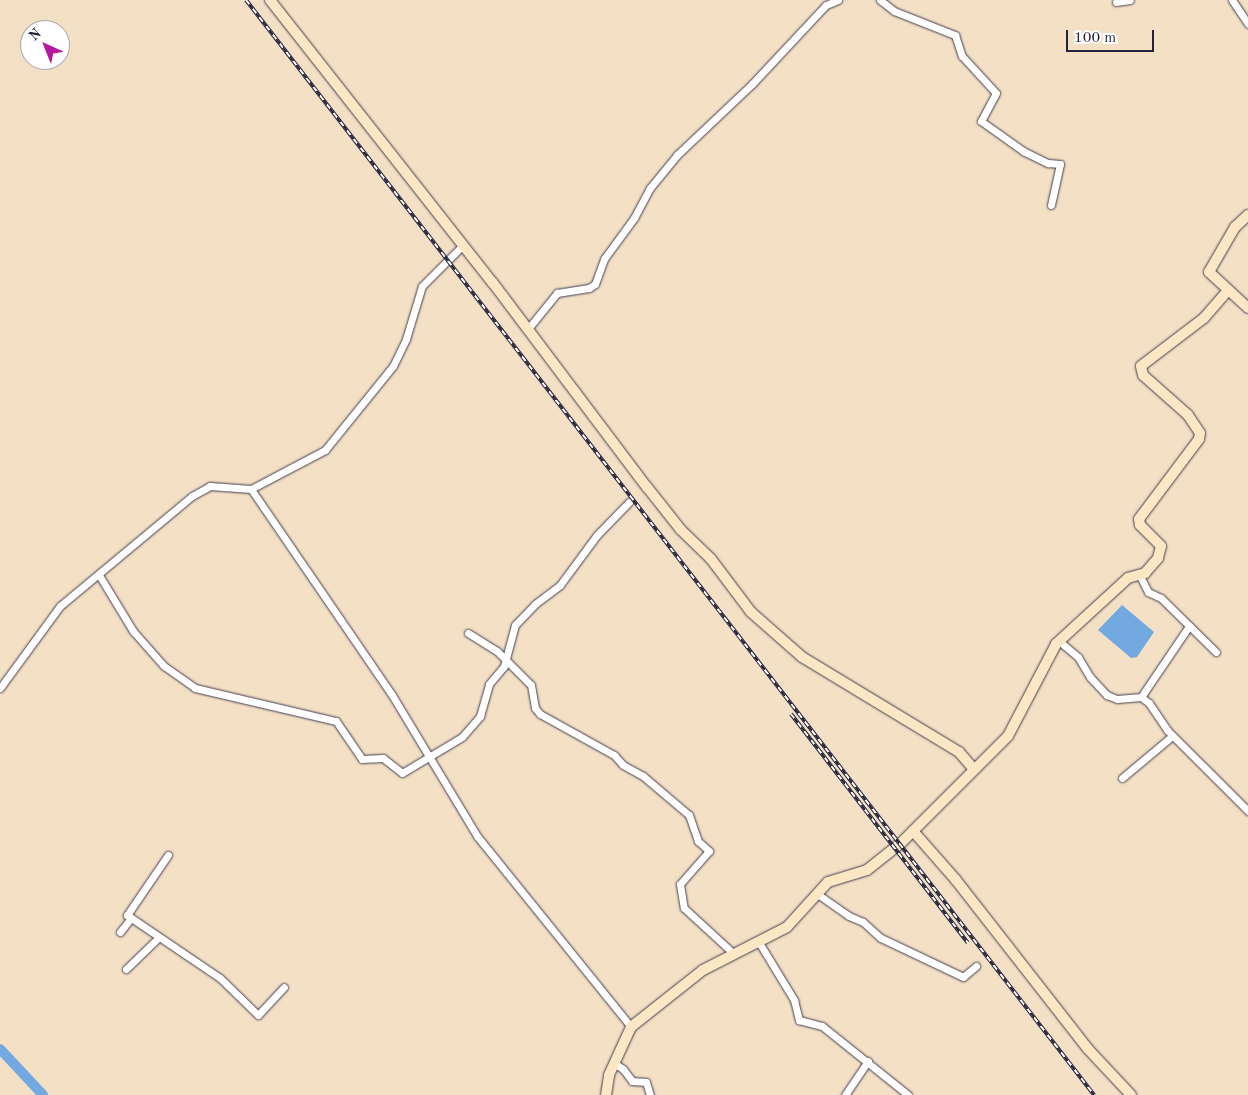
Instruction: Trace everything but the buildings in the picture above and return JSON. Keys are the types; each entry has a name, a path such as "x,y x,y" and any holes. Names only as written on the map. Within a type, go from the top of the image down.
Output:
{"street":[{"path":"270,0 463,244 646,487 681,530 712,559 765,627 817,667 963,754 974,769"},
{"path":"527,330 557,293 588,288 595,284 604,259 634,218 650,188 677,155 752,84 826,4 838,0"},
{"path":"880,0 894,11 954,36 962,56 996,93 981,121 1023,151 1048,163 1060,164 1051,206"},
{"path":"1116,2 1130,0"},
{"path":"1232,0 1248,24"},
{"path":"1248,214 1235,227 1209,271 1248,308"},
{"path":"0,688 60,606 200,490 214,486 251,489 319,454 339,434 393,366 406,339 422,286 463,244"},
{"path":"606,1095 614,1064 631,1027 703,970 734,954 760,944 787,927 816,893 836,879 867,870 913,831 1011,732 1047,657 1059,641 1128,578 1140,576 1158,558 1162,549 1140,526 1141,515 1200,436 1188,415 1143,375 1141,366 1204,318 1228,290"},
{"path":"251,489 392,695 477,836 631,1027"},
{"path":"99,575 133,631 164,666 195,688 336,721 362,758 383,758 402,773 428,756 462,738 480,716 489,684 504,666 515,625 535,604 560,586 597,536 629,502"},
{"path":"1140,576 1148,592 1160,598 1216,652"},
{"path":"1141,697 1189,626"},
{"path":"468,633 505,658 531,684 536,708 540,714 614,755 623,765 643,776 689,815 698,841 709,851 680,884 684,908 734,954"},
{"path":"1059,641 1078,656 1090,676 1107,695 1117,699 1141,697 1149,703 1172,736 1248,811"},
{"path":"1122,778 1172,736"},
{"path":"913,831 967,894 1088,1049 1131,1095"},
{"path":"168,855 127,915 158,938 193,957 220,978 258,1015 284,987"},
{"path":"816,893 848,916 863,922 881,938 963,976 976,966"},
{"path":"120,932 131,918"},
{"path":"126,968 158,938"},
{"path":"760,944 794,1000 799,1020 822,1026 868,1060 908,1095"},
{"path":"845,1095 868,1060"},
{"path":"614,1064 623,1068 632,1081 646,1082 650,1095"}],"water":[{"path":"1122,605 1154,632 1137,657 1131,658 1098,630"}],"waterway":[{"path":"0,1049 43,1095"}],"railway":[{"path":"246,0 1094,1095"},
{"path":"791,714 968,943"}]}
